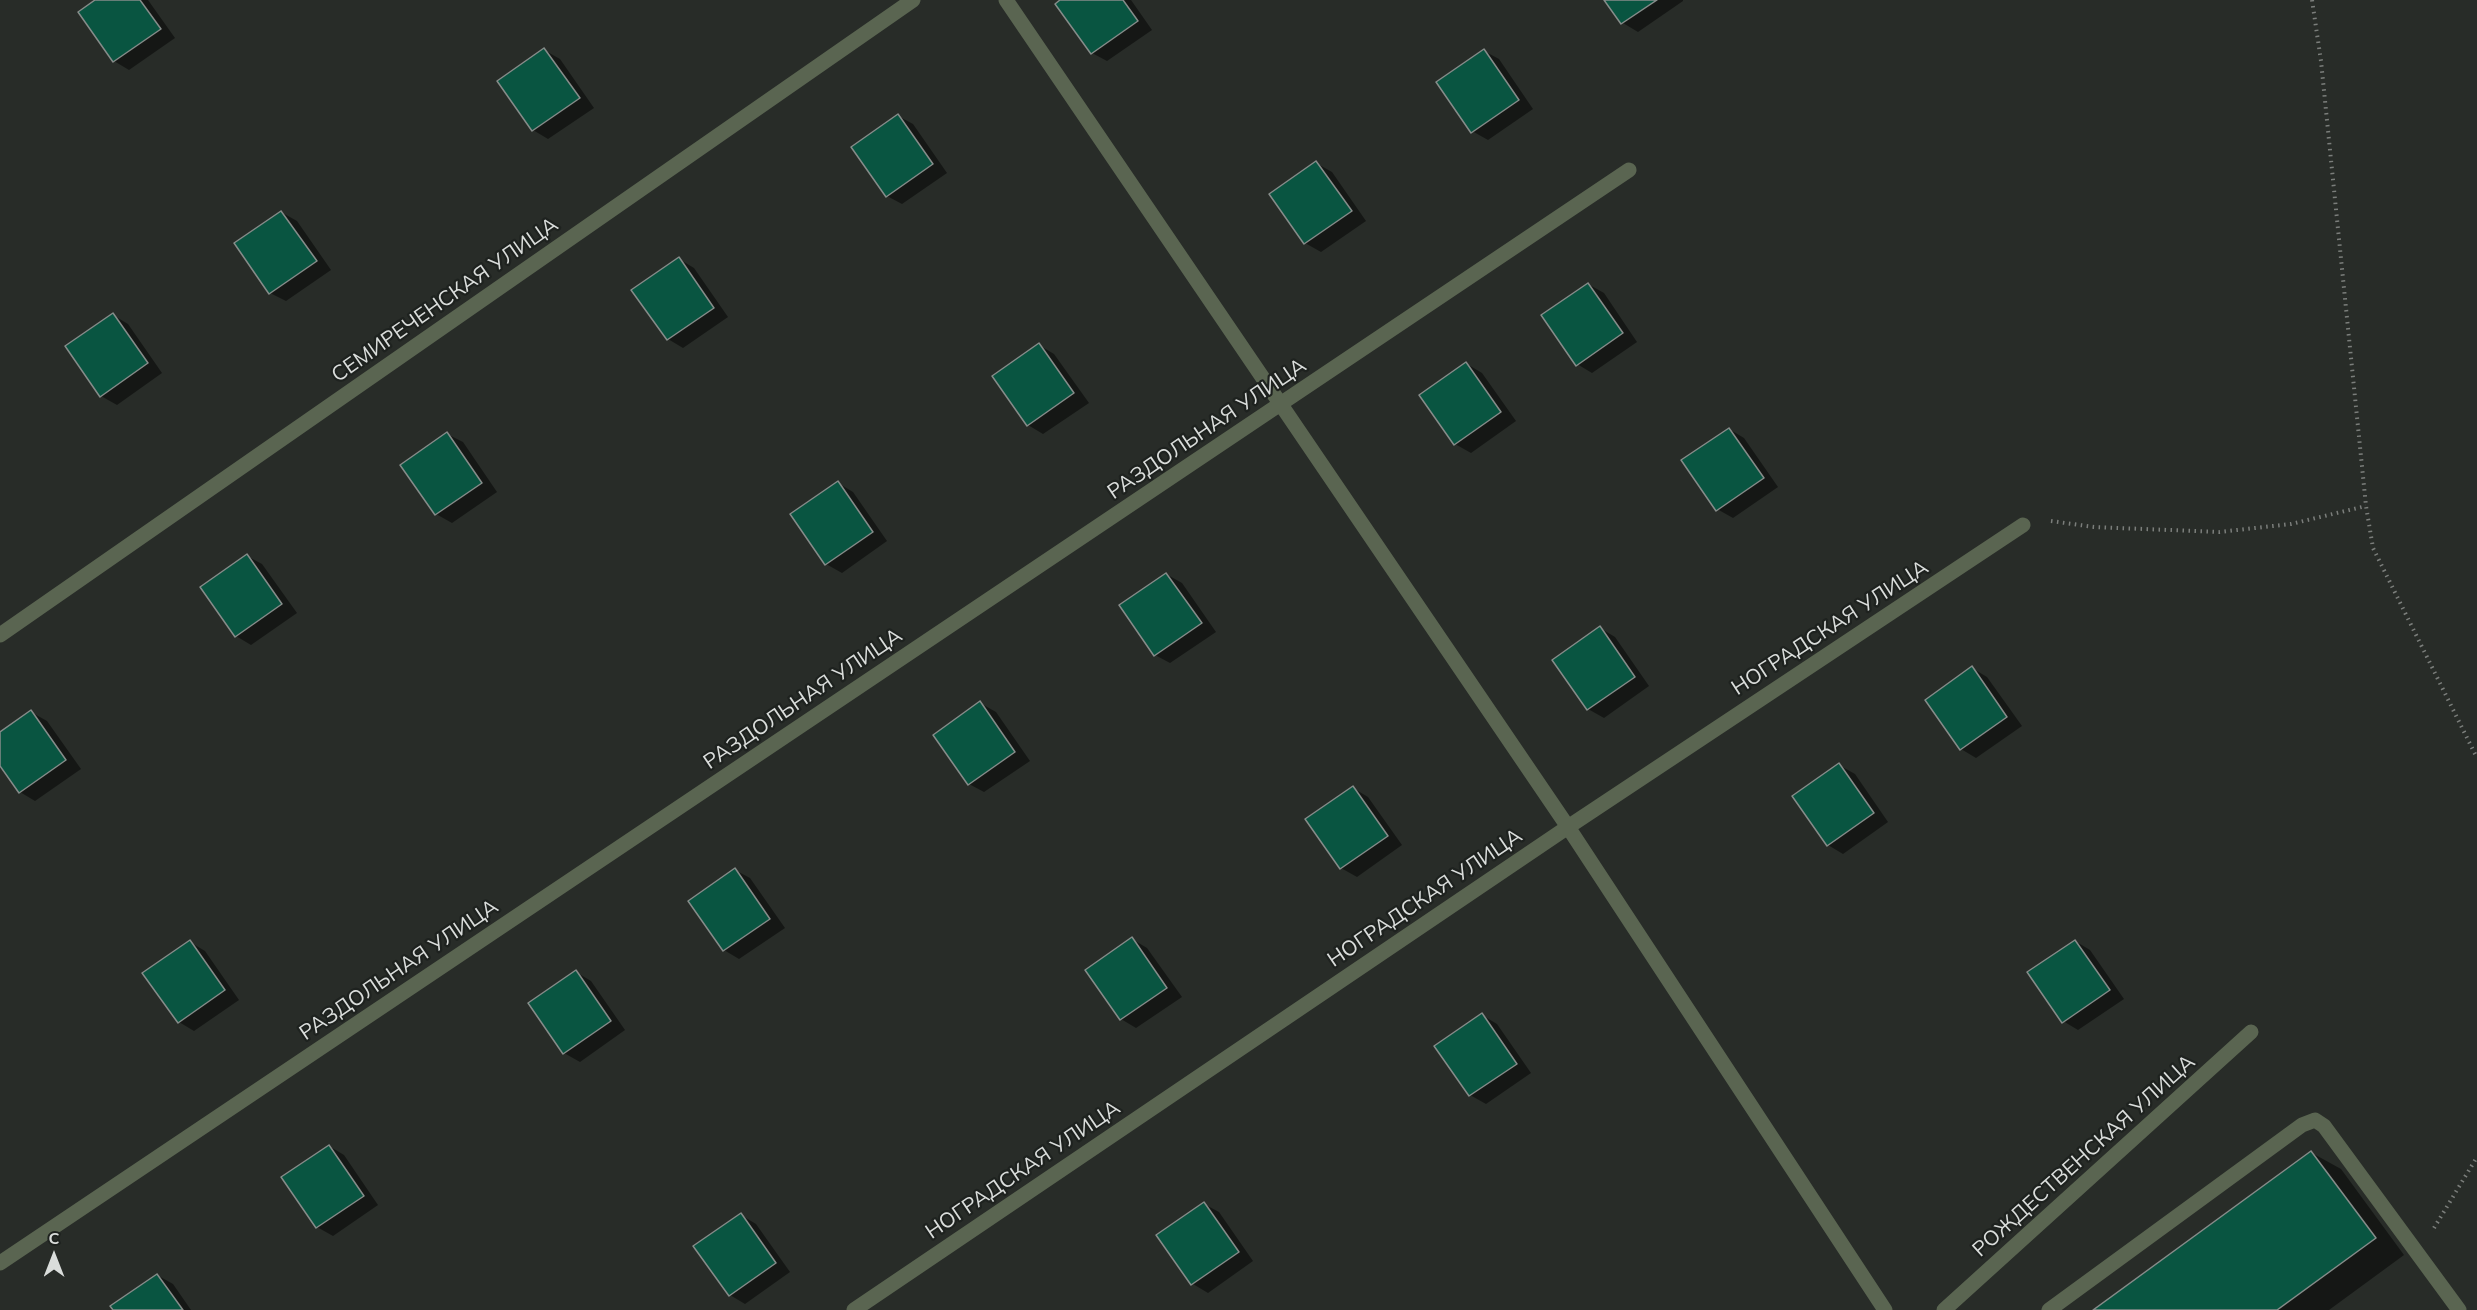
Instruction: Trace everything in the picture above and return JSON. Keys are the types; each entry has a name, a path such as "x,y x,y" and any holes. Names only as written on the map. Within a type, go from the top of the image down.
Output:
{"street":[{"name":"СЕМИРЕЧЕНСКАЯ УЛИЦА","path":"0,635 913,0"},
{"path":"1006,0 1568,826 1885,1310"},
{"name":"РАЗДОЛЬНАЯ УЛИЦА","path":"0,1263 1629,170"},
{"name":"НОГРАДСКАЯ УЛИЦА","path":"854,1310 1568,826 2023,525"},
{"name":"РОЖДЕСТВЕНСКАЯ УЛИЦА","path":"1944,1310 2251,1032"},
{"path":"2049,1310 2292,1132 2315,1120 2324,1126 2459,1310"}],"path":[{"path":"2312,0 2321,62 2366,506 2373,548 2477,758"},
{"path":"2023,525 2051,521 2094,527 2219,532 2291,524 2366,506"},
{"path":"2418,1254 2477,1157"}],"building":[{"path":"95,0 140,0 161,29 113,62 78,12"},
{"path":"1060,0 1123,0 1138,21 1091,54 1055,4"},
{"path":"1604,0 1657,0 1621,24"},
{"path":"544,48 580,98 532,131 497,81"},
{"path":"1484,49 1519,100 1471,133 1436,82"},
{"path":"898,114 933,164 886,197 851,147"},
{"path":"1316,161 1352,211 1304,244 1269,194"},
{"path":"281,211 317,261 269,294 234,243"},
{"path":"679,257 714,308 667,340 631,290"},
{"path":"1588,283 1623,333 1576,366 1541,315"},
{"path":"113,313 148,363 100,397 65,346"},
{"path":"1039,343 1074,393 1027,426 992,376"},
{"path":"1466,362 1501,412 1454,445 1419,395"},
{"path":"1729,428 1764,478 1716,511 1681,460"},
{"path":"447,432 482,483 435,515 400,465"},
{"path":"838,481 873,532 825,565 790,514"},
{"path":"247,554 282,604 235,637 200,587"},
{"path":"1166,573 1202,623 1154,656 1119,605"},
{"path":"1600,626 1635,677 1587,710 1552,660"},
{"path":"1972,666 2007,717 1960,750 1925,700"},
{"path":"980,701 1015,752 968,785 933,735"},
{"path":"31,710 66,760 19,793 0,766 0,732"},
{"path":"1839,763 1874,813 1827,846 1792,796"},
{"path":"1353,786 1388,836 1340,869 1305,819"},
{"path":"735,868 770,919 723,951 688,901"},
{"path":"1132,937 1167,988 1120,1020 1085,970"},
{"path":"190,940 225,990 178,1023 142,973"},
{"path":"2075,940 2110,990 2062,1023 2027,972"},
{"path":"576,970 611,1021 563,1054 528,1003"},
{"path":"1482,1013 1517,1064 1469,1096 1434,1046"},
{"path":"329,1145 364,1196 316,1228 281,1177"},
{"path":"2311,1151 2376,1238 2277,1310 2093,1310"},
{"path":"1204,1202 1239,1252 1191,1285 1156,1235"},
{"path":"741,1213 776,1263 729,1296 693,1246"},
{"path":"157,1274 183,1310 113,1310 110,1306"}]}
